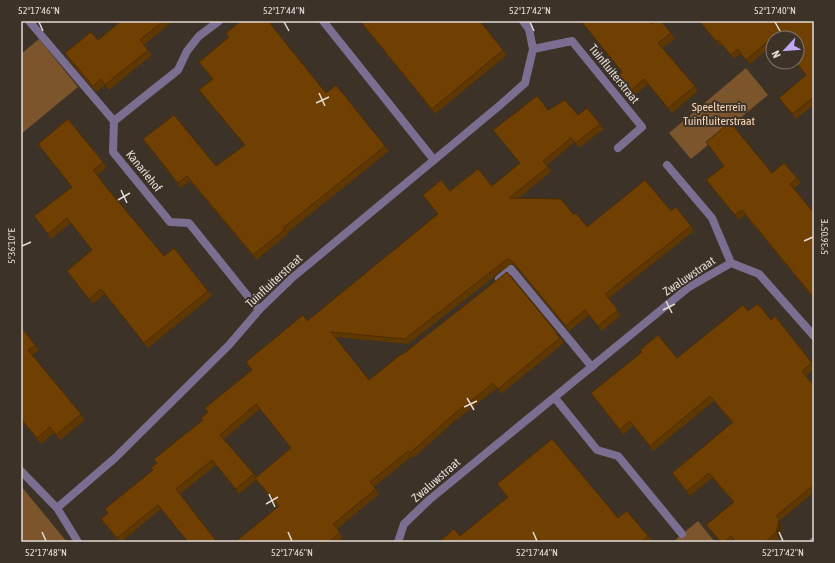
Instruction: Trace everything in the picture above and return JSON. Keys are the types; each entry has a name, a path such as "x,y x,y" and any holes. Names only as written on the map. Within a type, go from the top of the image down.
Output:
{"street":[{"path":"29,21 114,121 178,70 187,51 199,36 219,21"},
{"path":"323,21 434,160"},
{"name":"Tuinfluiterstraat","path":"57,508 115,458 229,345 259,310 292,278 500,106 525,83 533,49 529,29 523,21"},
{"name":"Tuinfluiterstraat","path":"533,49 572,41 642,127 618,148"},
{"name":"Kanariehof","path":"114,121 113,152 170,222 189,223 259,310"},
{"path":"667,165 712,218 731,263"},
{"name":"Zwaluwstraat","path":"398,542 404,524 429,500 689,288 731,263 759,274 814,336"},
{"path":"495,282 511,270 592,367"},
{"path":"555,398 597,450 618,456 682,534"},
{"path":"21,471 57,508 78,542"}],"green space":[{"path":"39,39 78,87 21,134 21,54"},
{"name":"Speelterrein Tuinfluiterstraat","path":"746,68 768,95 691,159 669,133"},
{"path":"21,486 67,542 21,542"},
{"path":"698,521 715,542 673,542"}],"building":[{"path":"121,21 163,21 140,40 148,50 105,85 101,79 93,86 65,53 91,32 98,40"},
{"path":"241,21 268,21 326,93 336,85 385,146 283,228 284,230 253,255 187,176 178,183 143,139 174,115 216,166 245,145 199,90 213,79 199,62 229,37 226,33"},
{"path":"360,21 480,21 503,50 432,109"},
{"path":"581,21 650,21 652,24 656,21 661,21 671,33 658,43 695,86 668,108 644,79 628,93 616,77 622,72"},
{"path":"699,21 814,21 814,97 792,114 779,98 806,75 802,70 805,70 805,30 765,30 765,44 746,60 738,49 731,55 718,40 716,41"},
{"path":"537,96 548,110 565,100 578,115 587,108 600,124 576,143 571,138 543,161 548,167 509,198 561,199 574,215 576,213 587,227 645,180 671,211 676,207 691,226 605,294 618,310 598,326 585,310 566,326 512,261 507,259 405,339 331,332 369,380 507,272 560,338 498,389 493,383 452,416 410,453 408,451 370,482 376,489 333,524 340,532 329,542 235,542 279,506 255,478 291,448 256,404 220,435 254,474 236,489 212,460 176,489 217,542 188,542 158,505 117,538 101,519 108,513 105,509 153,470 151,468 157,463 154,459 203,420 201,418 208,412 205,408 252,370 246,362 303,315 307,321 438,214 423,195 441,180 450,191 478,169 492,186 520,163 493,130"},
{"path":"68,119 103,162 93,170 101,181 164,256 174,248 208,291 144,343 101,289 89,299 67,271 92,250 67,218 48,234 34,216 72,187 38,144"},
{"path":"730,122 772,173 784,163 797,178 790,184 814,213 814,298 742,210 735,215 706,180 724,166 706,142"},
{"path":"758,304 771,320 775,316 812,363 802,371 814,386 814,485 776,516 779,520 776,533 765,542 736,542 731,536 724,542 721,542 706,525 734,502 709,473 687,491 672,473 733,422 710,396 650,446 630,421 620,430 591,393 642,352 640,350 658,335 677,358 743,305 748,311"},
{"path":"21,327 35,345 28,350 81,414 56,435 50,427 37,438 21,419"},
{"path":"552,439 618,518 627,511 648,536 641,542 542,542 539,539 535,542 439,542 454,529 460,536 508,497 497,484"}]}
